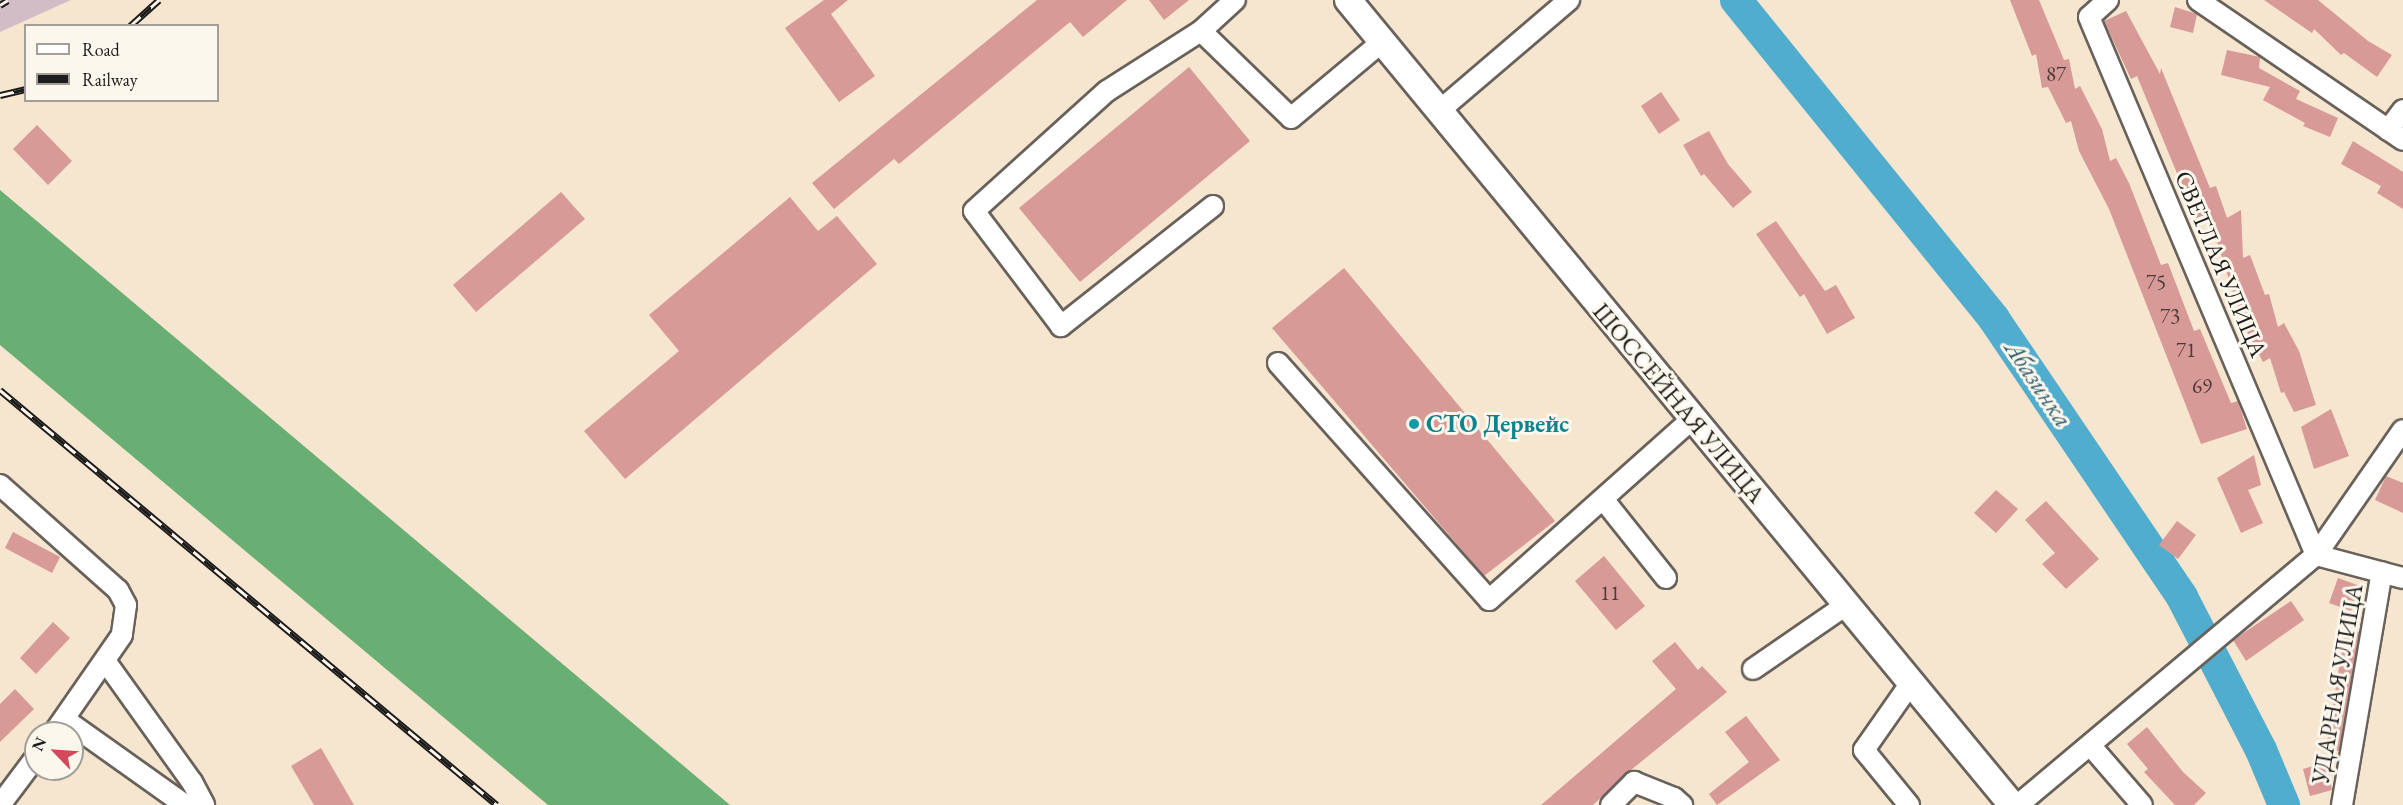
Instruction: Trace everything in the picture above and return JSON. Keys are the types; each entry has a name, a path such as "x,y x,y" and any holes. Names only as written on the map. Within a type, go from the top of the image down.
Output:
{"main road":[{"name":"ШОССЕЙНАЯ УЛИЦА","path":"1348,0 1846,605 1911,683 2018,804"},
{"name":"ШОССЕЙНАЯ УЛИЦА","path":"1359,0 1860,602 2018,804"}],"street":[{"path":"1213,206 1061,326 974,212 1107,91 1201,31 1235,0"},
{"path":"1446,105 1569,0"},
{"name":"СВЕТЛАЯ УЛИЦА","path":"2108,0 2089,17 2316,555"},
{"path":"2198,0 2395,135 2403,110"},
{"path":"1201,31 1291,118 1382,42"},
{"path":"1278,363 1490,600 1692,419"},
{"path":"2018,804 2316,555 2403,430"},
{"path":"0,485 118,590 126,605 127,620 106,662 63,721"},
{"path":"1603,499 1666,578"},
{"path":"2316,555 2403,578"},
{"name":"УДАРНАЯ УЛИЦА","path":"2342,805 2382,572"},
{"path":"1753,669 1846,605"},
{"path":"106,662 192,782 204,805"},
{"path":"1909,805 1864,750 1911,683"},
{"path":"84,742 185,805"},
{"path":"2090,745 2142,805"},
{"path":"0,804 24,773"},
{"path":"1611,805 1634,782 1674,798 1682,805"}],"shaded area":[{"path":"0,0 71,0 0,32"}],"green space":[{"path":"0,190 730,805 548,805 0,345"}],"building":[{"path":"824,0 848,0 831,14 875,76 839,102 785,28"},
{"path":"1037,0 1127,0 1083,37 1070,22 899,164 894,159 834,209 812,183"},
{"path":"1149,0 1189,0 1164,20"},
{"path":"2010,0 2039,0 2064,60 2069,59 2075,89 2080,86 2102,129 2110,161 2116,158 2129,183 2161,265 2168,263 2194,331 2200,329 2231,403 2238,401 2247,429 2201,444 2109,209 2079,151 2071,121 2066,123 2048,87 2042,88 2036,54 2032,56"},
{"path":"2264,0 2318,0 2368,41 2392,55 2377,77 2344,53 2341,55 2314,29 2312,33"},
{"path":"2175,7 2197,14 2193,33 2170,27"},
{"path":"2126,11 2160,74 2161,68 2210,188 2216,186 2227,218 2241,210 2243,258 2250,255 2265,295 2269,294 2278,327 2284,323 2299,351 2316,405 2294,412 2284,392 2281,393 2270,358 2263,362 2244,326 2208,214 2196,218 2186,187 2183,188 2137,76 2131,79 2104,21"},
{"path":"2227,50 2260,57 2259,68 2300,91 2296,99 2338,118 2330,137 2303,126 2305,123 2263,100 2270,87 2221,75"},
{"path":"1189,67 1250,141 1080,282 1019,208"},
{"path":"1661,92 1680,120 1659,134 1641,106"},
{"path":"37,125 72,161 48,185 13,149"},
{"path":"1709,131 1728,164 1752,192 1733,208 1704,174 1701,176 1683,145"},
{"path":"2353,141 2403,172 2403,209 2377,193 2381,186 2341,164"},
{"path":"561,192 585,219 476,312 453,285"},
{"path":"790,197 818,231 837,216 877,264 625,479 584,431 679,351 649,315"},
{"path":"1776,221 1825,291 1836,285 1855,318 1827,334 1804,294 1800,297 1756,234"},
{"name":"СТО Дервейс","path":"1344,268 1555,521 1484,576 1272,328"},
{"path":"2331,409 2349,456 2314,469 2301,427"},
{"path":"2254,455 2261,485 2248,490 2263,523 2241,533 2217,478"},
{"path":"2386,476 2403,483 2403,513 2375,500"},
{"path":"1996,490 2018,509 1996,533 1974,513"},
{"path":"2046,501 2099,559 2066,589 2042,564 2055,553 2025,520"},
{"path":"2177,521 2196,535 2178,559 2159,545"},
{"path":"13,532 60,557 52,573 5,548"},
{"path":"1604,556 1645,606 1616,630 1575,581"},
{"path":"2338,578 2360,586 2351,611 2329,603"},
{"path":"2291,601 2304,620 2246,661 2233,640"},
{"path":"53,622 70,638 36,674 20,658"},
{"path":"2345,630 2360,632 2339,751 2326,749"},
{"path":"1675,642 1698,670 1702,666 1727,692 1626,774 1593,805 1541,805 1676,689 1652,661"},
{"path":"15,689 34,709 0,742 0,704"},
{"path":"1746,716 1780,760 1717,805 1709,794 1749,762 1725,732"},
{"path":"2147,727 2183,772 2206,793 2194,805 2175,805 2144,772 2148,769 2127,744"},
{"path":"321,748 354,805 314,805 291,766"},
{"path":"2327,762 2332,790 2310,796 2303,769"}],"waterway":[{"name":"Абазинка","path":"1736,0 1994,319 2182,597 2261,750 2284,805"}],"railway":[{"path":"0,5 8,0"},
{"path":"132,24 159,0"},
{"path":"0,95 24,89"},
{"path":"0,390 497,805"}],"place":[{"name":"СТО Дервейс","path":"1414,424"}]}
